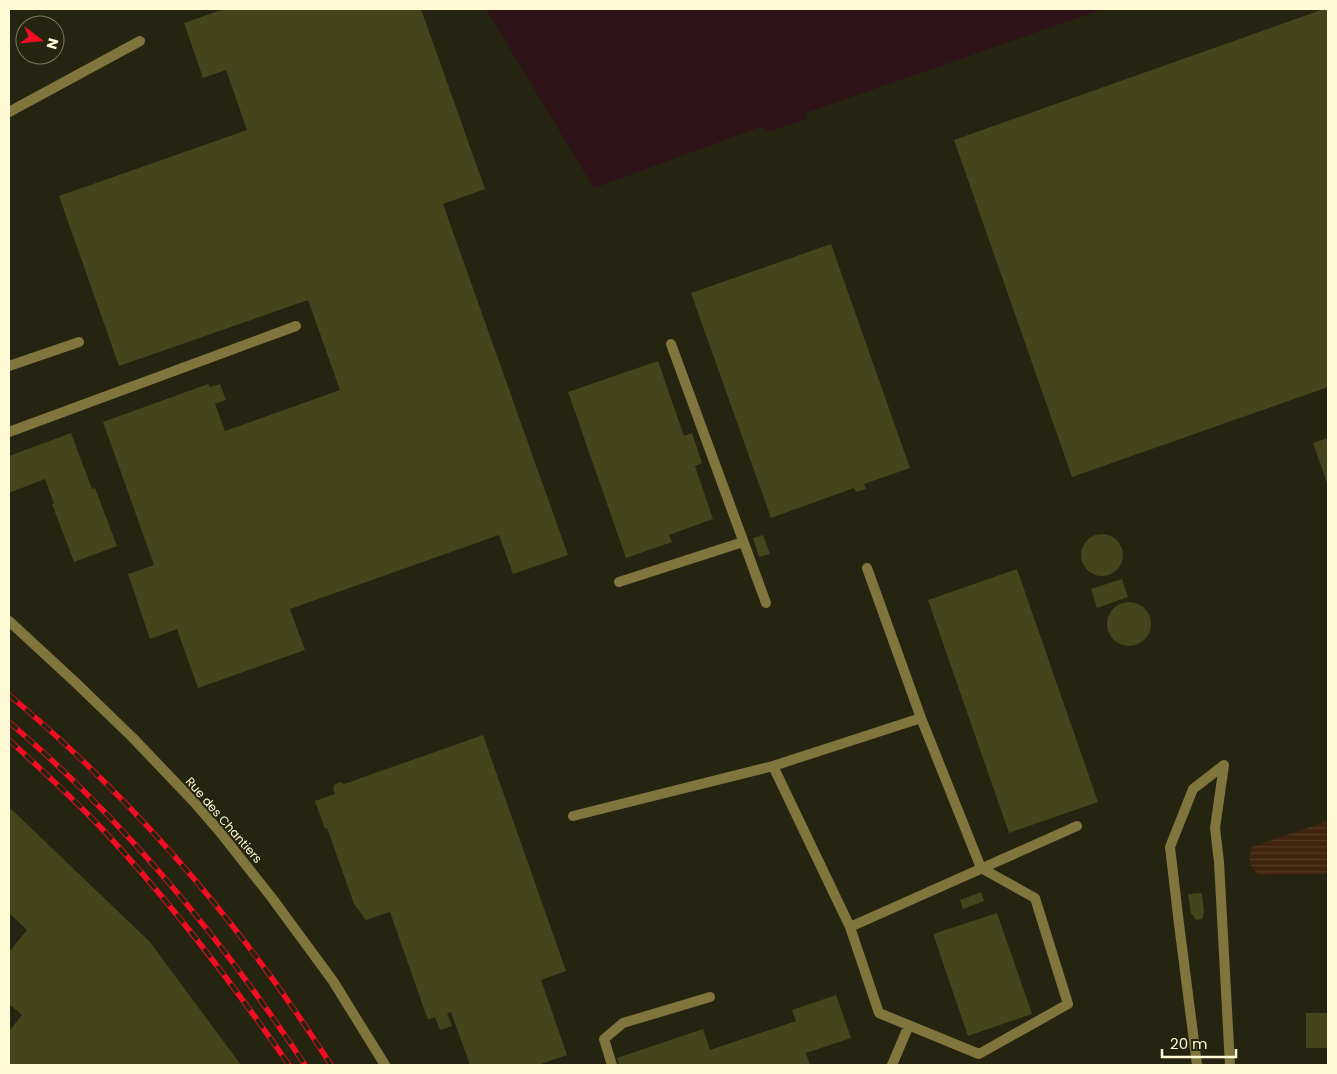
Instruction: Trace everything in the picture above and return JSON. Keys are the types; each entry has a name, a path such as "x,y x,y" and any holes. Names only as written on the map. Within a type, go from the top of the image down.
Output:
{"street":[{"path":"9,112 140,41"},
{"path":"9,432 296,326"},
{"path":"9,366 79,342"},
{"path":"671,344 766,603"},
{"path":"619,582 743,542"},
{"path":"772,766 850,927 879,1012 979,1054 1068,1004 1035,898 982,868 921,718 867,568"},
{"name":"Rue des Chantiers","path":"9,621 133,738 219,831 267,891 333,981 385,1065"},
{"path":"573,816 772,766 921,718"},
{"path":"1197,1065 1170,847 1193,789 1224,765 1215,828 1219,862 1230,1065"},
{"path":"850,927 1077,826"},
{"path":"612,1065 604,1039 623,1023 710,997"},
{"path":"892,1065 909,1025"}],"shaded area":[{"path":"486,9 1103,9 806,113 807,119 767,132 763,126 594,188"},
{"path":"1328,821 1328,874 1259,875 1251,866 1250,855 1252,847"}],"building":[{"path":"224,9 421,9 485,189 443,204 568,555 513,574 499,535 290,609 305,650 198,688 177,629 150,639 128,574 154,565 103,422 208,384 210,387 220,384 226,400 215,404 225,431 340,390 308,300 119,366 59,196 247,130 226,70 203,78 184,23"},
{"path":"1328,9 1328,387 1072,477 954,140"},
{"path":"831,244 910,468 864,484 866,489 856,492 854,488 771,518 691,293"},
{"path":"658,361 684,436 692,433 702,463 695,466 713,519 669,535 672,542 626,558 568,392"},
{"path":"71,433 92,489 95,488 117,546 74,562 52,504 54,504 45,479 9,493 9,456"},
{"path":"1328,438 1328,486 1313,443"},
{"path":"1106,534 1114,537 1120,543 1123,555 1120,567 1114,573 1098,576 1090,573 1084,567 1081,551 1084,543 1090,537"},
{"path":"763,535 770,554 759,557 753,538"},
{"path":"1017,569 1098,802 1009,833 928,600"},
{"path":"1122,579 1128,597 1097,608 1091,589"},
{"path":"1129,602 1141,606 1147,612 1151,624 1147,636 1141,642 1129,646 1117,642 1111,636 1107,624 1111,612 1117,606"},
{"path":"483,735 566,971 541,980 567,1055 538,1065 470,1065 451,1012 447,1013 452,1026 440,1030 435,1017 428,1020 390,912 366,920 354,904 327,828 325,829 315,801 335,794 333,789 335,784 341,782 344,784"},
{"path":"9,807 150,942 241,1065 9,1065 9,1031 22,1015 9,1004 9,952 27,930 9,913"},
{"path":"981,892 984,901 963,909 960,900"},
{"path":"1202,893 1204,913 1202,919 1196,920 1191,913 1188,894"},
{"path":"997,913 1032,1014 968,1036 933,934"},
{"path":"836,995 851,1038 806,1053 810,1065 619,1065 617,1058 703,1029 710,1050 796,1021 792,1010"},
{"path":"1306,1013 1328,1013 1328,1048 1306,1048"}],"railway":[{"path":"9,695 100,778 184,868 224,915 261,964 331,1065"},
{"path":"9,722 92,799 169,883 240,972 305,1065"},
{"path":"9,740 94,820 155,888 224,975 289,1065"}]}
